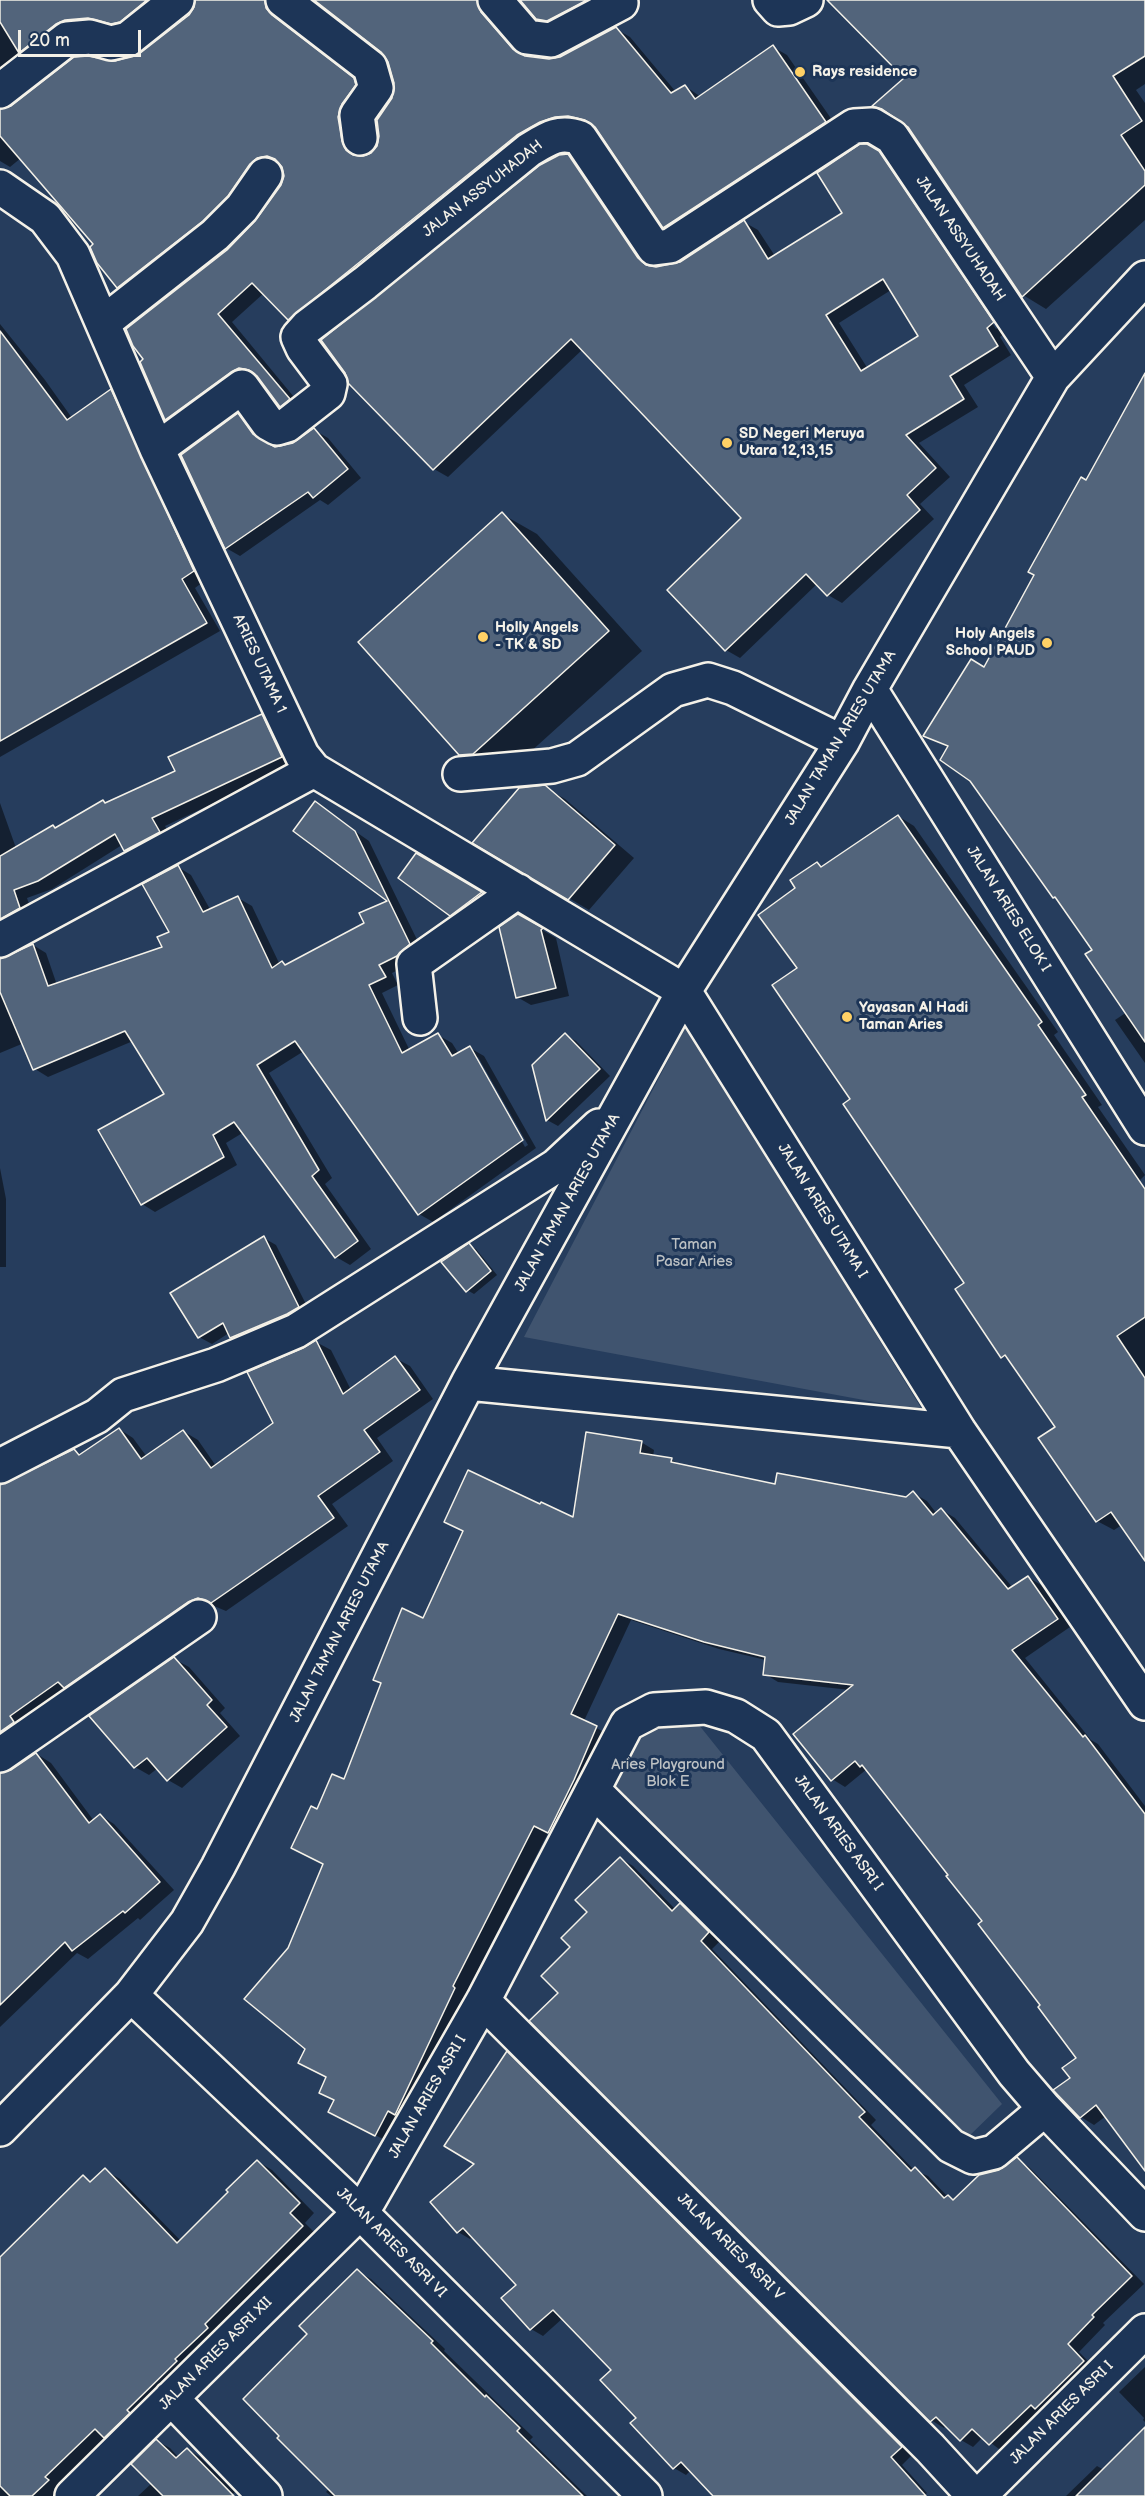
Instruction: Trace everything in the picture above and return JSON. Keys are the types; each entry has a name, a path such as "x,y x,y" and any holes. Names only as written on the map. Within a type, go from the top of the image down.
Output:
{"street":[{"path":"0,91 67,39 90,37 111,43 128,39 177,0"},
{"path":"283,0 370,67 376,88 357,115 360,138"},
{"path":"495,0 527,37 551,40 621,3"},
{"path":"770,0 778,9 789,8 806,0"},
{"name":"JALAN ASSYUHADAH","path":"157,449 242,387 268,423 277,428 287,425 328,393 330,384 303,348 298,337 307,327 529,150 553,135 561,134 580,138 654,248 670,246 854,126 872,125 892,136 1053,377"},
{"path":"103,323 215,235 242,208 265,175"},
{"name":"ARIES UTAMA 1","path":"0,187 45,218 58,232 73,255 157,449 302,755 314,770 684,991"},
{"name":"JALAN TAMAN ARIES UTAMA","path":"0,2129 131,1995 187,1922 218,1867 468,1383 684,991 842,742 870,689 1053,377 1145,278"},
{"path":"460,774 552,766 577,759 673,690 708,680 733,688 842,742"},
{"name":"JALAN ARIES ELOK I","path":"870,689 1145,1128"},
{"path":"0,940 314,770"},
{"path":"420,1018 414,964 518,891"},
{"name":"JALAN ARIES UTAMA I","path":"684,991 959,1431 1145,1703"},
{"path":"0,1466 97,1416 123,1395 216,1365 296,1331 556,1166 623,1102"},
{"path":"468,1383 959,1431"},
{"path":"0,1755 200,1617"},
{"name":"JALAN ARIES ASRI I","path":"360,2212 483,2001 627,1724 654,1710 706,1707 736,1716 766,1735 1014,2073 1145,2214"},
{"path":"593,1790 951,2146 973,2157 994,2152 1045,2109"},
{"name":"JALAN ARIES ASRI VI","path":"131,1995 360,2212 645,2496"},
{"name":"JALAN ARIES ASRI V","path":"483,2001 930,2448 974,2496"},
{"name":"JALAN ARIES ASRI XII","path":"72,2496 360,2212"},
{"name":"JALAN ARIES ASRI I","path":"979,2496 1145,2331"},
{"path":"171,2398 265,2496"}],"green space":[{"name":"Taman Pasar Aries","path":"686,1026 923,1411 524,1337"},
{"name":"Aries Playground Blok E","path":"640,1706 691,1715 1002,2104 965,2140 603,1785"}],"building":[{"path":"0,0 147,0 120,22 111,24 88,18 65,20 56,24 19,53 0,22"},
{"path":"195,0 265,0 266,8 272,15 354,78 356,85 342,104 338,117 342,141 346,150 353,155 363,156 371,153 377,146 379,136 377,120 392,98 394,83 388,62 381,52 314,0 477,0 481,12 513,49 525,56 549,59 560,57 616,27 671,93 685,85 695,99 773,45 826,122 663,228 595,127 585,120 568,116 540,122 517,135 288,320 252,283 218,314 290,399 280,407 257,376 249,370 239,368 165,420 140,362 143,359 133,346 126,329 227,250 255,221 281,185 284,176 282,167 275,159 267,156 257,158 250,164 228,196 203,221 117,288 97,263 90,247 93,244 0,136 0,109 11,106 74,57 88,56 115,61 139,54 189,15"},
{"path":"520,0 587,0 547,21 536,19"},
{"path":"827,0 1145,0 1145,56 1113,76 1142,121 1121,135 1145,171 1145,185 1022,297 908,127 882,109 872,106 904,78"},
{"path":"860,144 867,144 879,151 994,322 987,328 998,346 950,376 964,399 906,435 936,468 907,495 920,510 827,596 806,574 725,651 667,590 741,518 571,339 433,470 348,383 345,373 321,340 540,165 559,155 568,154 638,258 646,265 656,267 680,262 744,220 768,259 842,213 817,173","holes":["883,279 918,336 861,371 826,315"]},
{"path":"0,331 67,420 111,389 194,571 182,579 207,623 0,741"},
{"path":"1145,373 1145,1042 1085,954 1092,950 1055,897 1053,898 970,781 940,760 948,746 923,736 971,659 984,667 1034,575 1028,572 1081,477 1086,480"},
{"path":"238,413 253,434 275,447 293,443 314,428 348,469 313,498 308,492 225,549 181,455"},
{"name":"Holly Angels - TK & SD","path":"502,512 609,631 473,754 459,755 358,642"},
{"path":"262,714 282,757 152,818 160,832 124,851 115,834 38,881 14,890 20,908 0,919 0,856 53,825 55,828 103,800 105,803 175,771 168,757"},
{"path":"545,785 615,845 568,900 472,843 519,788"},
{"path":"315,801 355,831 410,944 397,956 379,965 386,977 369,985 402,1053 438,1033 452,1056 470,1046 523,1140 418,1215 295,1041 257,1065 319,1170 312,1176 358,1241 335,1258 234,1122 213,1135 224,1157 141,1205 98,1130 164,1094 125,1031 33,1070 0,992 0,959 33,944 48,986 162,947 157,937 169,932 142,884 178,865 203,912 238,896 272,968 282,961 285,965 364,923 359,913 387,901 293,831"},
{"path":"898,815 1042,1022 1038,1025 1086,1095 1082,1097 1145,1189 1145,1317 1117,1336 1145,1378 1145,1561 1111,1512 1096,1522 1038,1438 1055,1427 1005,1355 1001,1358 955,1289 964,1283 843,1104 850,1099 772,985 797,968 758,915 795,888 790,880 817,862 821,867"},
{"path":"416,853 482,892 450,916 398,878"},
{"path":"518,914 543,928 541,930 556,988 516,998 499,927"},
{"path":"565,1033 600,1069 546,1121 532,1065"},
{"path":"264,1236 299,1307 230,1338 223,1323 198,1338 170,1293"},
{"path":"469,1243 491,1271 466,1292 441,1262"},
{"path":"316,1340 343,1394 395,1356 420,1390 364,1430 380,1452 318,1496 334,1518 211,1603 198,1598 188,1602 64,1688 58,1682 10,1716 14,1722 0,1732 0,1485 74,1449 79,1455 119,1428 141,1459 183,1430 211,1468 273,1423 247,1372"},
{"path":"586,1432 642,1441 640,1453 672,1458 671,1462 775,1484 777,1473 906,1497 913,1491 933,1515 941,1508 1008,1589 1028,1576 1058,1619 1012,1650 1083,1737 1085,1735 1145,1814 1145,2171 1096,2105 1080,2118 1053,2090 1070,2078 1062,2068 1076,2058 1038,2007 1040,2005 978,1924 982,1921 862,1765 860,1767 855,1761 831,1781 793,1734 853,1685 763,1675 765,1657 704,1642 618,1614 571,1714 597,1726 574,1780 548,1833 534,1826 453,1986 455,1988 395,2115 388,2111 375,2136 328,2112 334,2100 319,2093 326,2077 298,2063 305,2049 244,1999 288,1948 323,1864 291,1848 311,1806 317,1809 332,1774 344,1779 381,1683 373,1680 402,1608 423,1618 463,1531 444,1522 468,1470 573,1517"},
{"path":"174,1657 212,1700 207,1705 227,1727 167,1781 147,1758 134,1768 89,1716"},
{"path":"36,1753 89,1823 100,1814 160,1882 125,1913 123,1911 72,1951 65,1942 0,2005 0,1773 11,1770"},
{"path":"620,1857 672,1911 680,1903 709,1932 701,1941 865,2112 859,2117 911,2171 915,2167 944,2198 948,2195 953,2200 979,2175 999,2170 1017,2157 1132,2276 1092,2315 1094,2317 1068,2344 1084,2361 1035,2409 1031,2405 989,2445 972,2429 960,2441 936,2417 930,2422 529,2021 558,1993 541,1976 570,1947 561,1938 587,1912 575,1900"},
{"path":"507,2051 902,2447 891,2457 926,2496 713,2496 681,2462 673,2469 630,2423 636,2418 600,2380 611,2370 553,2310 530,2330 501,2298 516,2285 463,2228 457,2233 430,2202 474,2164 444,2146"},
{"path":"257,2160 300,2203 290,2213 303,2226 205,2324 208,2328 175,2359 177,2361 127,2410 130,2413 104,2438 95,2429 45,2477 49,2480 32,2496 10,2496 0,2486 0,2257 83,2175 90,2182 105,2168 177,2243"},
{"path":"357,2269 433,2341 431,2343 485,2397 486,2395 520,2428 517,2431 583,2496 335,2496 277,2438 279,2436 243,2399 307,2334 299,2326"},
{"path":"1145,2427 1145,2496 1076,2496"},
{"path":"156,2439 176,2458 187,2448 234,2496 163,2496 131,2464"}],"place":[{"name":"Rays residence","path":"800,72"},
{"name":"SD Negeri Meruya Utara 12,13,15","path":"727,443"},
{"name":"Holly Angels - TK & SD","path":"483,637"},
{"name":"Holy Angels School PAUD","path":"1047,643"},
{"name":"Yayasan Al Hadi Taman Aries","path":"847,1017"}]}
